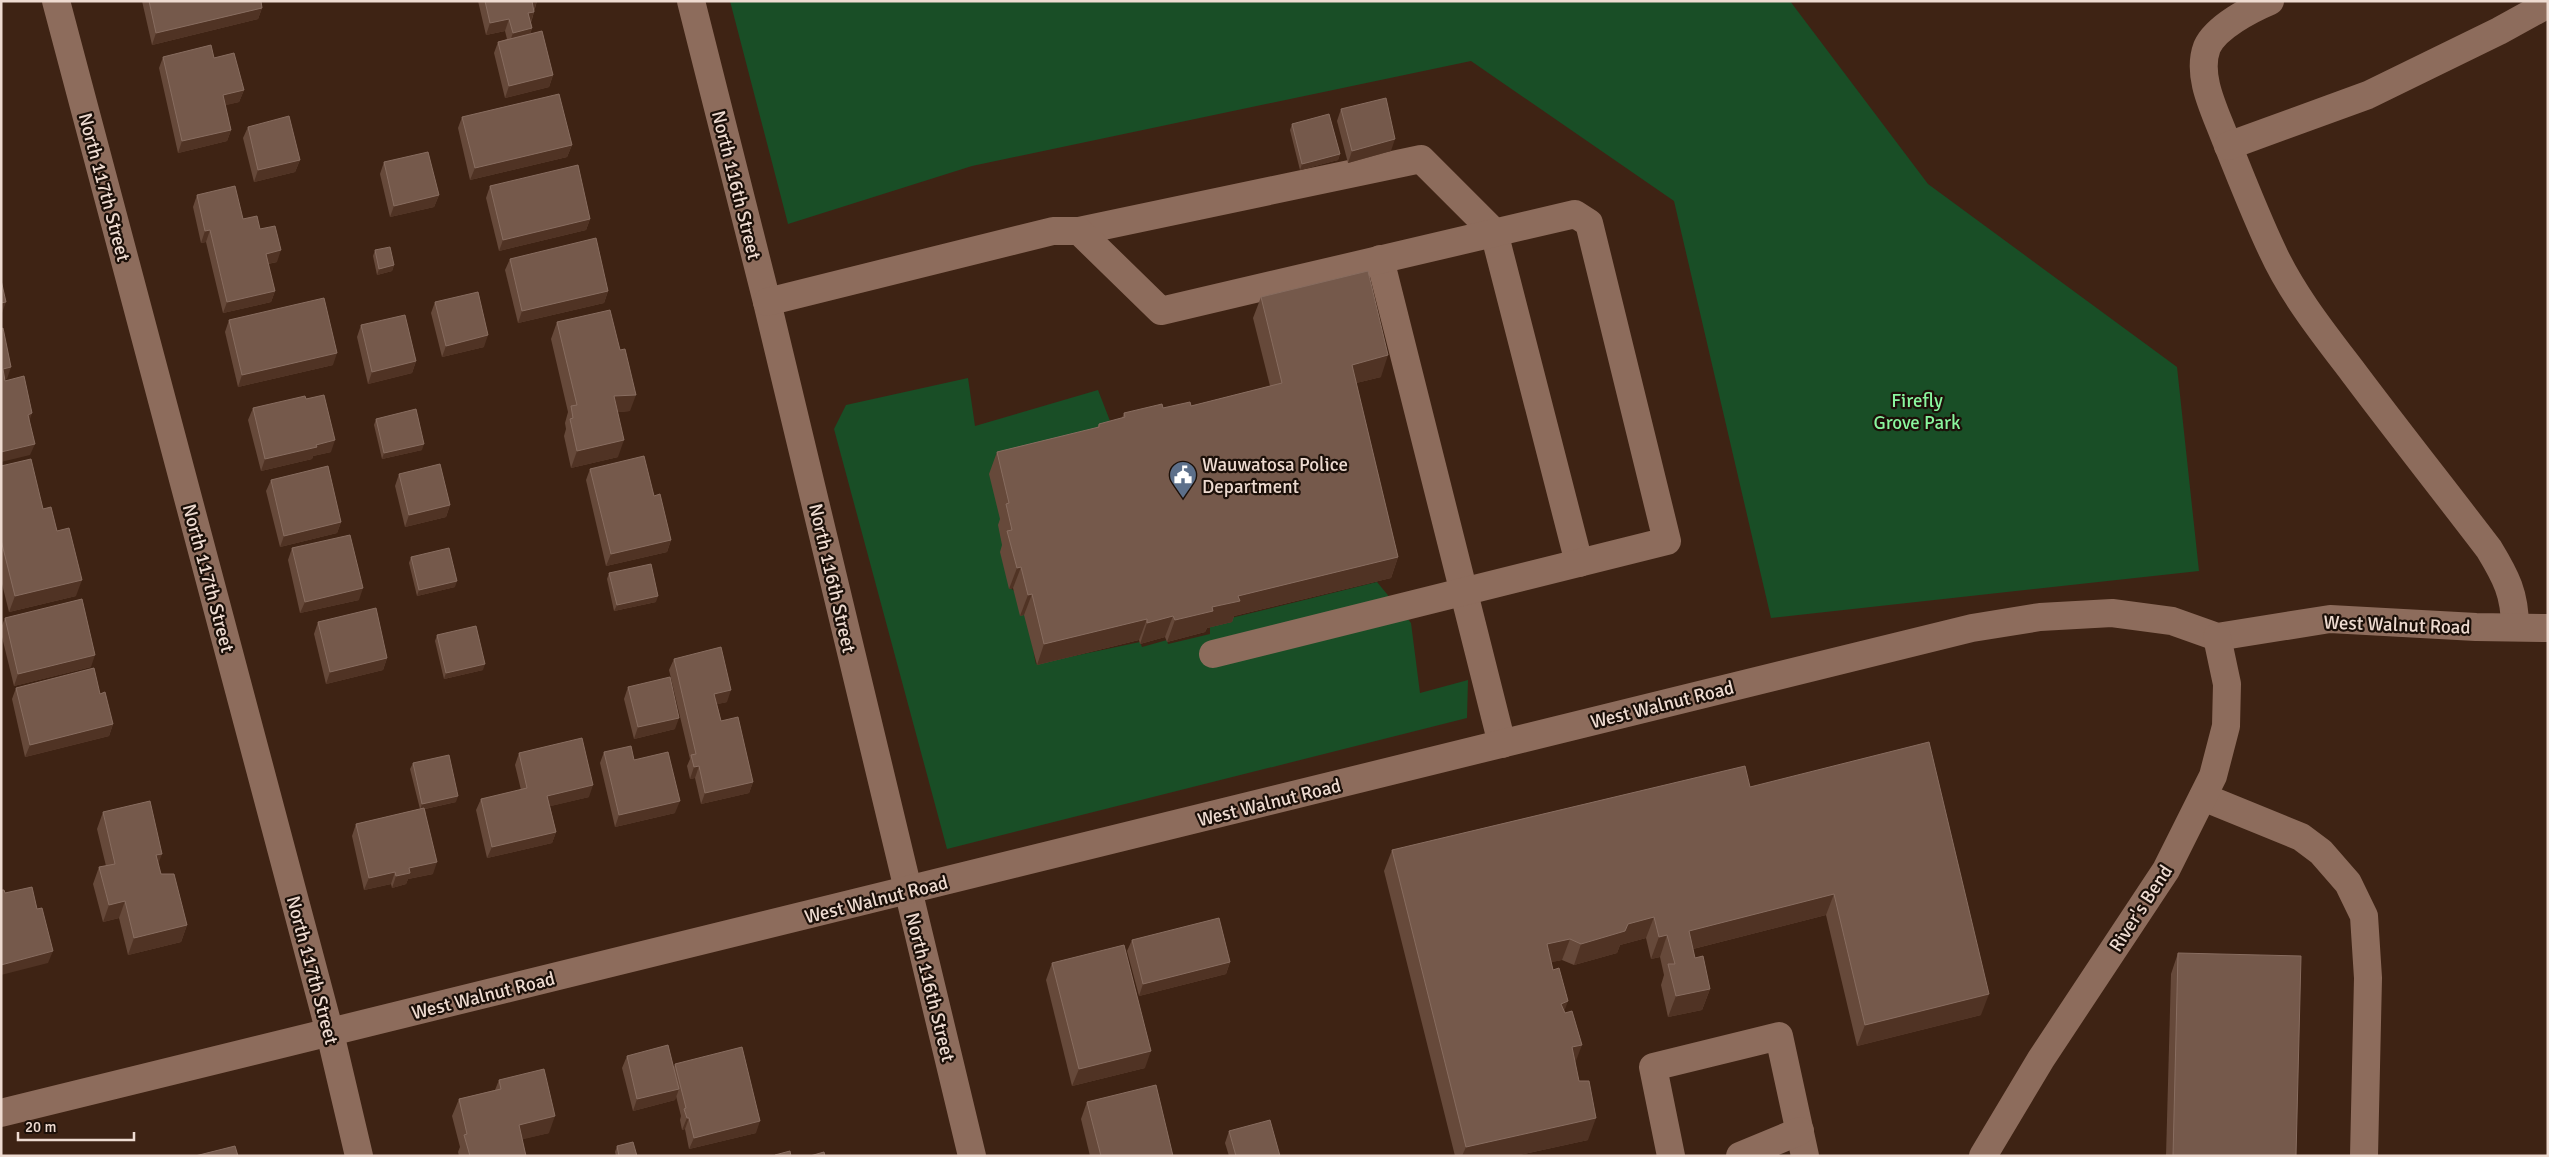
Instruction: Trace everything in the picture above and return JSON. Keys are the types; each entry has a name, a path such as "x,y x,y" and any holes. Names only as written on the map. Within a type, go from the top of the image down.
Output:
{"street":[{"name":"North 117th Street","path":"56,1 330,1033 360,1156"},
{"name":"North 116th Street","path":"691,1 767,302 972,1156"},
{"path":"2270,1 2247,11 2220,32 2208,46 2204,66 2208,93 2228,146 2272,250 2323,332 2472,527 2498,564 2510,586 2515,609 2514,627"},
{"path":"2228,146 2368,95 2500,31 2548,4"},
{"path":"767,302 1053,231 1079,231 1421,159 1494,232 1580,563"},
{"path":"1079,231 1161,310 1575,214 1589,223 1667,541 1213,654"},
{"path":"1380,259 1502,744"},
{"name":"West Walnut Road","path":"1,1113 1972,628 2040,617 2112,613 2172,621 2217,637 2330,619 2548,628"},
{"name":"River's Bend","path":"1983,1156 2041,1059 2166,870 2214,776 2226,726 2227,684 2217,637"},
{"path":"2203,797 2301,837 2321,852 2348,883 2364,916 2368,978 2364,1156"},
{"path":"1671,1156 1653,1067 1779,1036 1802,1144 1740,1156"}],"green space":[{"name":"Firefly Grove Park","path":"730,1 1790,1 1928,184 2177,367 2199,571 1771,618 1674,201 1471,61 972,166 788,224"},
{"path":"968,378 975,426 1098,390 1117,439 1004,522 1009,587 1015,592 1024,610 1036,664 1140,642 1142,647 1167,640 1168,644 1210,634 1210,627 1232,622 1231,618 1377,582 1411,623 1420,693 1468,680 1467,718 947,849 834,429 846,405"}],"building":[{"path":"149,1 261,1 262,8 156,33"},
{"path":"485,1 532,1 534,12 528,13 532,28 513,33 509,19 490,23"},
{"path":"542,31 553,75 509,86 498,42"},
{"path":"211,45 214,58 234,53 244,90 223,95 231,130 182,141 163,57"},
{"path":"559,94 572,145 475,168 462,117"},
{"path":"1386,98 1395,139 1352,151 1341,109"},
{"path":"1329,114 1340,154 1302,164 1292,124"},
{"path":"289,116 300,160 258,170 248,127"},
{"path":"428,152 439,195 394,206 384,162"},
{"path":"578,165 590,219 503,240 490,186"},
{"path":"235,186 243,219 257,216 260,229 275,226 281,250 266,254 275,291 227,302 210,230 205,231 197,195"},
{"path":"596,238 608,291 522,311 510,259"},
{"path":"390,247 394,265 379,269 375,250"},
{"name":"Wauwatosa Police Department","path":"1368,271 1388,355 1352,365 1398,557 1238,596 1240,601 1212,607 1213,611 1175,620 1173,616 1147,623 1147,619 1044,644 1032,594 1028,595 1021,567 1017,568 1007,531 1012,530 1006,504 1009,503 997,452 1099,427 1099,424 1125,417 1124,413 1162,404 1163,408 1190,402 1191,406 1282,383 1261,297"},
{"path":"1,280 6,302 1,303"},
{"path":"478,292 488,335 446,346 435,302"},
{"path":"324,298 337,353 242,375 229,320"},
{"path":"610,310 620,350 625,349 636,395 614,396 624,440 577,451 570,419 573,418 571,406 577,405 557,322"},
{"path":"405,315 416,361 372,372 361,325"},
{"path":"3,328 11,367 3,369 5,381 24,376 32,413 28,415 35,444 1,452 1,329"},
{"path":"324,395 335,440 316,445 317,447 265,459 253,408 305,396 306,399"},
{"path":"416,409 424,444 384,453 376,419"},
{"path":"644,456 654,496 660,494 671,540 611,554 590,469"},
{"path":"31,459 43,509 51,507 57,531 69,528 82,580 15,596 1,540 1,466"},
{"path":"440,464 450,505 409,515 399,474"},
{"path":"328,466 341,522 284,536 271,480"},
{"path":"350,535 363,588 305,602 292,548"},
{"path":"449,548 457,581 419,590 411,557"},
{"path":"651,564 658,596 617,605 609,573"},
{"path":"82,599 95,655 18,674 5,618"},
{"path":"376,608 387,658 330,672 318,622"},
{"path":"476,626 485,664 446,673 437,635"},
{"path":"721,647 731,690 714,694 721,721 738,717 753,782 705,793 699,766 694,767 691,755 696,754 674,659"},
{"path":"94,668 100,694 105,692 113,724 30,745 16,688"},
{"path":"670,677 679,718 638,727 628,687"},
{"path":"582,738 593,785 547,796 556,832 492,847 481,799 527,788 519,753"},
{"path":"1929,742 1989,994 1865,1025 1834,894 1689,931 1695,958 1703,956 1710,989 1676,996 1668,964 1675,964 1667,935 1659,937 1654,917 1628,924 1625,931 1581,944 1570,939 1547,944 1553,970 1559,968 1568,1001 1561,1004 1565,1013 1572,1011 1582,1045 1572,1047 1579,1081 1589,1081 1596,1118 1466,1147 1392,850 1745,766 1750,787"},
{"path":"631,746 634,760 668,752 680,801 619,815 604,752"},
{"path":"449,755 458,796 422,804 413,763"},
{"path":"150,801 162,854 156,855 161,874 174,874 187,925 134,938 125,901 109,905 99,867 115,864 103,812"},
{"path":"424,808 437,862 409,868 410,873 396,876 395,872 369,878 356,824"},
{"path":"32,887 37,909 42,908 53,951 1,965 1,890 4,890 5,893"},
{"path":"1219,918 1230,962 1143,984 1132,940"},
{"path":"1124,945 1151,1051 1079,1069 1052,963"},
{"path":"2178,953 2301,956 2296,1156 2173,1156"},
{"path":"668,1045 679,1089 637,1099 627,1056"},
{"path":"742,1047 760,1121 694,1138 689,1118 687,1118 684,1109 686,1108 675,1064"},
{"path":"544,1069 555,1116 519,1125 526,1156 470,1156 464,1135 467,1134 459,1099 501,1089 499,1080"},
{"path":"1156,1085 1173,1156 1101,1156 1087,1102"},
{"path":"1270,1120 1280,1156 1236,1156 1229,1131"},
{"path":"633,1142 637,1156 619,1156 617,1146"},
{"path":"235,1146 238,1156 195,1156"},
{"path":"790,1151 791,1156 775,1156 775,1155"},
{"path":"824,1152 825,1156 810,1156"}],"place":[{"name":"Wauwatosa Police Department","path":"1183,499"}]}
